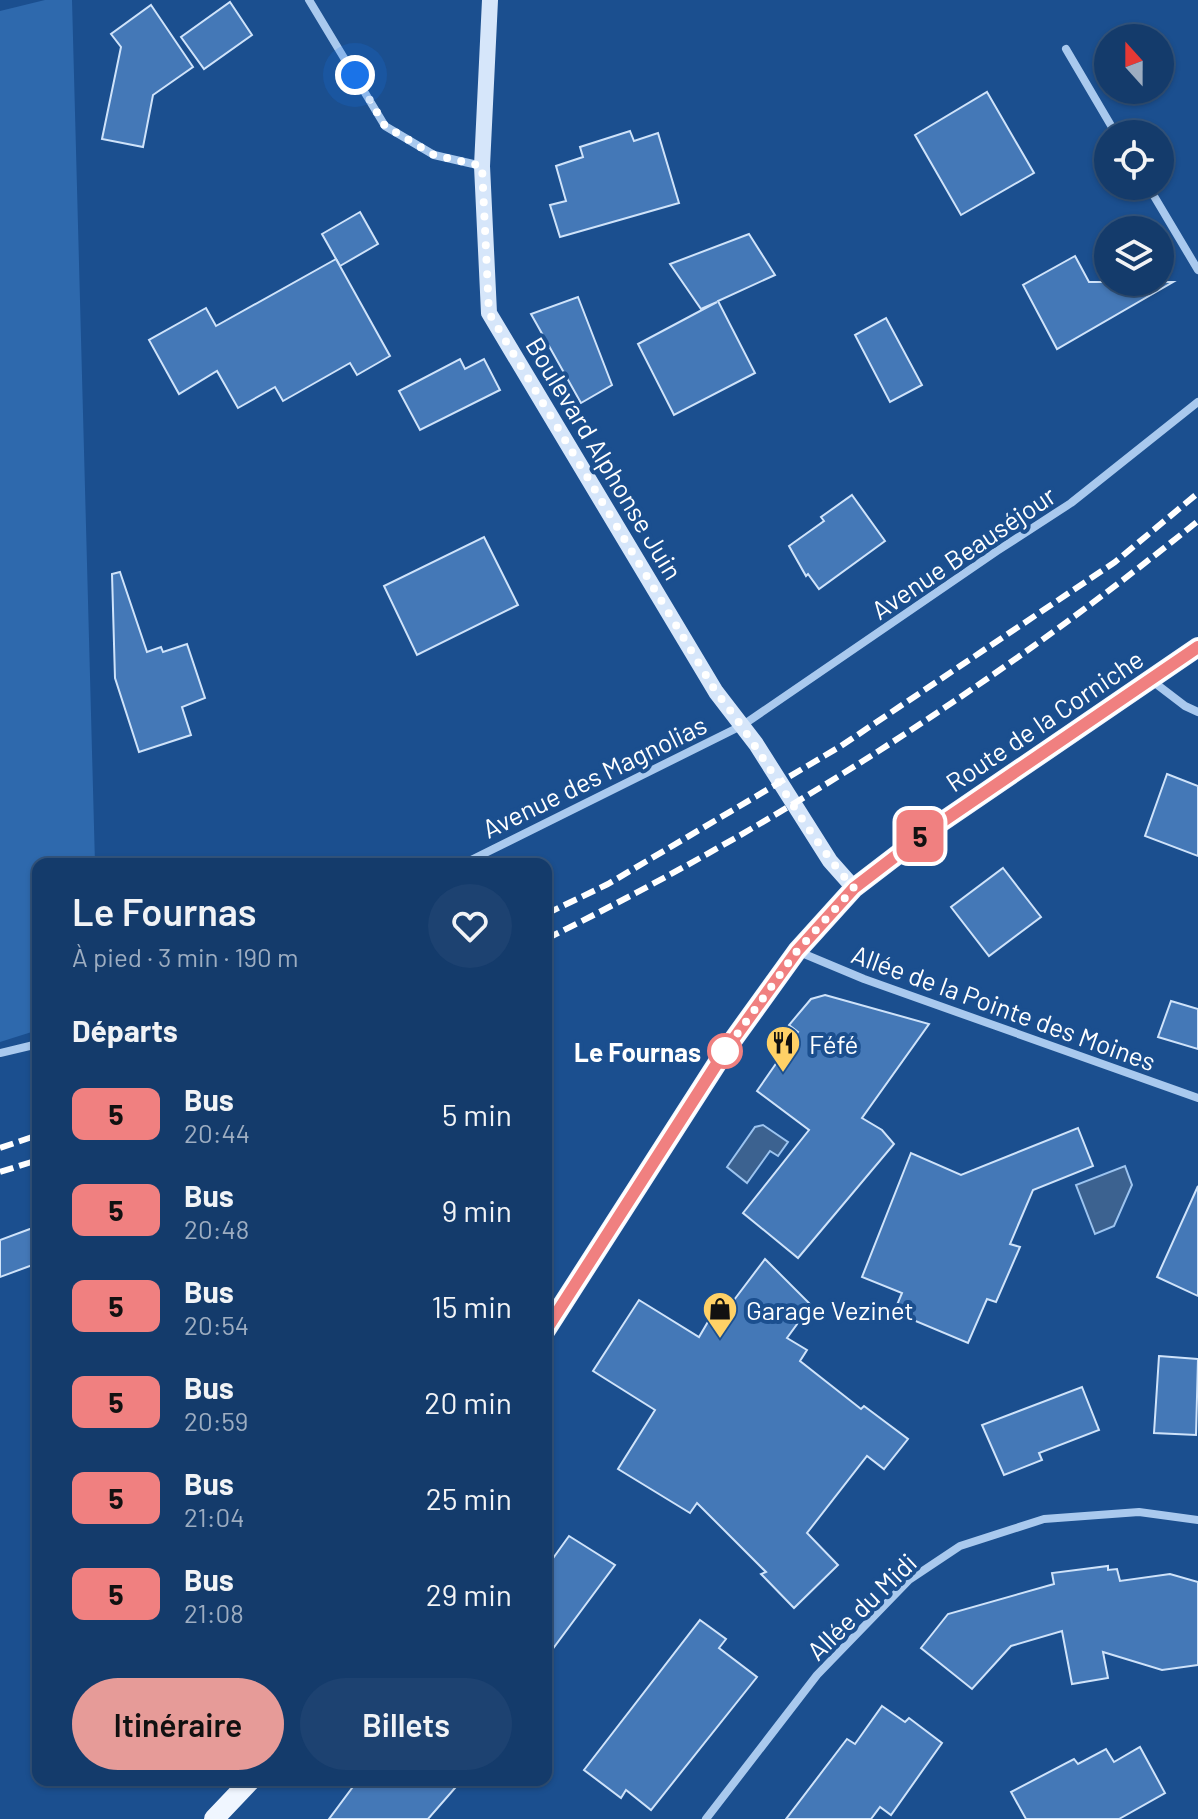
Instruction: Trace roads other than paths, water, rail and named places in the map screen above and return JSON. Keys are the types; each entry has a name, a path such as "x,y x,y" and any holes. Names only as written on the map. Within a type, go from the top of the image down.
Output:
{"main road":[{"name":"Route de la Corniche","path":"552,1321 725,1051 797,951 854,888 927,832 1198,647"},
{"path":"214,1819 245,1786"}],"street":[{"path":"309,0 385,126 434,155 482,166"},
{"name":"Boulevard Alphonse Juin","path":"490,0 482,166 489,313 716,692 756,744 830,861 854,888"},
{"path":"1066,49 1108,120"},
{"path":"1156,200 1198,270"},
{"name":"Avenue Beauséjour","path":"743,725 1071,503 1198,402"},
{"path":"1150,679 1185,706 1198,712"},
{"name":"Avenue des Magnolias","path":"475,858 743,725"},
{"name":"Allée de la Pointe des Moines","path":"797,951 864,979 1198,1098"},
{"path":"0,1053 32,1045"},
{"name":"Allée du Midi","path":"706,1819 817,1675 909,1580 960,1546 1044,1519 1139,1512 1198,1520"}],"railway":[{"path":"552,911 608,884 841,746 1115,562 1198,493"},
{"path":"552,936 717,848 883,748 1044,639 1198,521"},
{"path":"0,1148 32,1137"},
{"path":"0,1172 32,1162"}],"place":[{"name":"Le Fournas","path":"725,1051"},
{"name":"Féfé","path":"783,1074"},
{"name":"Garage Vezinet","path":"720,1340"}]}
